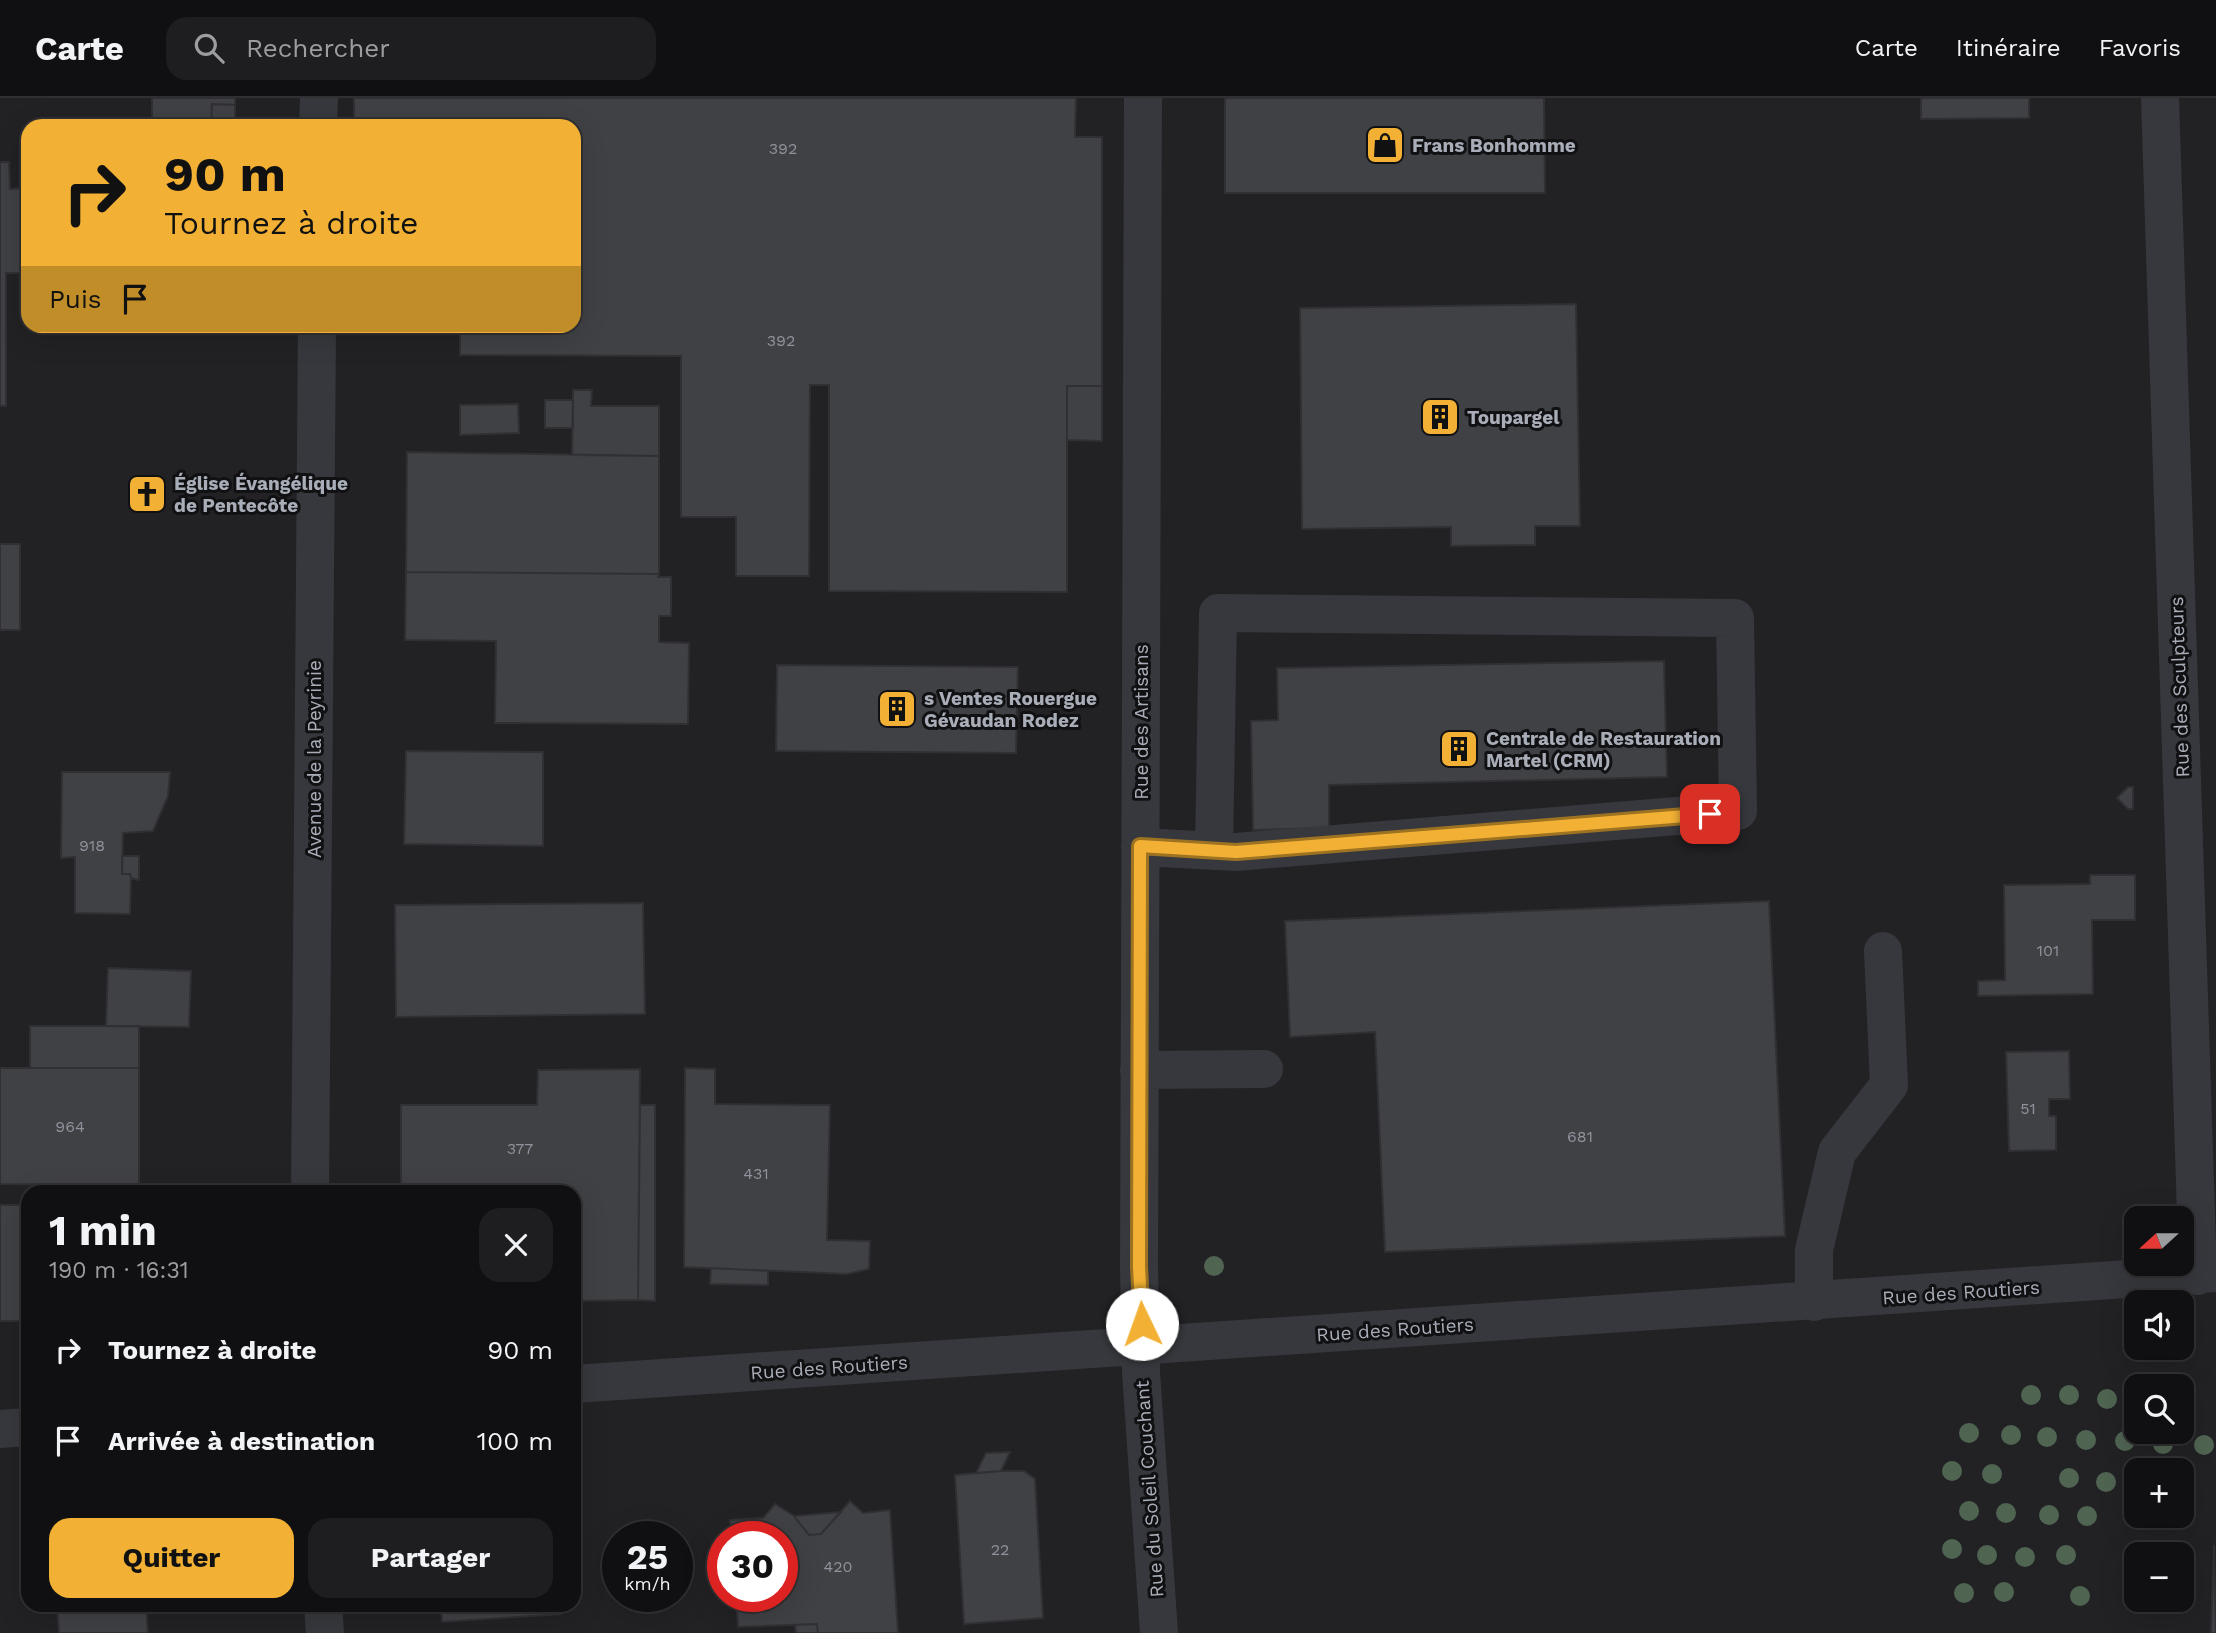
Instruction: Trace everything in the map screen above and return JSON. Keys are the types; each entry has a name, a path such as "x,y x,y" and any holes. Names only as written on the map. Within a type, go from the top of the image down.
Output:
{"street":[{"path":"318,119 319,98"},
{"name":"Rue des Artisans","path":"1140,1345 1143,98"},
{"name":"Rue des Sculpteurs","path":"2160,98 2207,1274"},
{"name":"Avenue de la Peyrinie","path":"310,1185 317,333"},
{"path":"1140,846 1214,851 1250,851 1738,811 1735,618 1218,613 1214,851"},
{"path":"1814,1301 1814,1250 1837,1152 1889,1085 1883,951"},
{"path":"1139,1070 1264,1069"},
{"name":"Rue des Routiers","path":"581,1384 2207,1274"},
{"name":"Rue du Soleil Couchant","path":"1140,1345 1160,1633"},
{"path":"0,1429 21,1427"},
{"path":"324,1612 325,1633"}],"shaded area":[{"path":"0,98 2216,98 2216,1633 0,1633"}],"building":[{"path":"152,98 235,98 235,105 212,104 211,119 152,119"},
{"path":"354,98 1076,98 1075,137 1102,137 1102,386 1067,386 1067,592 829,591 829,385 810,385 809,576 736,576 736,517 681,517 681,356 460,355 460,333 581,333 581,119 354,119"},
{"name":"Frans Bonhomme","path":"1225,98 1544,98 1545,193 1225,193"},
{"path":"1921,98 2029,98 2029,118 1921,119"},
{"path":"212,104 235,105 235,119 211,119"},
{"path":"0,162 9,162 10,189 21,188 21,273 6,273 6,406 0,406"},
{"name":"Toupargel","path":"1576,304 1580,526 1535,526 1535,545 1451,546 1451,527 1302,529 1300,308"},
{"path":"1067,386 1102,386 1102,441 1067,440"},
{"path":"573,390 592,390 591,406 659,406 659,456 572,455"},
{"path":"545,400 573,400 573,428 545,428"},
{"path":"518,404 519,433 460,435 460,405"},
{"path":"407,452 659,456 659,574 406,572"},
{"path":"0,544 20,544 20,630 0,630"},
{"path":"406,572 659,574 658,577 671,577 671,616 659,616 659,642 689,643 688,724 495,723 496,641 405,640"},
{"name":"Centrale de Restauration Martel (CRM)","path":"1664,661 1667,777 1329,785 1329,828 1253,830 1251,721 1278,720 1277,668"},
{"name":"s Ventes Rouergue Gévaudan Rodez","path":"777,665 1018,667 1016,753 776,751"},
{"path":"406,751 543,752 543,846 404,844"},
{"path":"62,772 170,772 168,796 153,831 123,833 122,874 130,874 131,878 130,914 75,913 75,857 61,858"},
{"path":"2128,787 2133,787 2133,809 2128,809 2117,798"},
{"path":"122,856 139,856 139,880 131,878 130,874 122,874"},
{"path":"2090,875 2135,875 2135,920 2092,920 2093,994 1978,996 1978,981 2005,980 2004,885 2090,884"},
{"path":"1769,901 1785,1236 1385,1252 1375,1032 1290,1037 1285,921"},
{"path":"643,903 645,1014 396,1017 395,905"},
{"path":"108,968 191,971 189,1027 106,1026"},
{"path":"30,1026 139,1026 139,1068 30,1068"},
{"path":"2069,1051 2070,1099 2049,1099 2049,1116 2056,1116 2056,1150 2009,1151 2006,1052"},
{"path":"0,1068 139,1068 139,1185 0,1184"},
{"path":"685,1068 715,1069 715,1104 830,1105 827,1240 870,1241 869,1269 847,1274 684,1267"},
{"path":"640,1069 638,1300 581,1301 581,1185 401,1185 401,1105 537,1105 538,1070"},
{"path":"640,1105 655,1105 655,1301 638,1300"},
{"path":"0,1205 21,1205 21,1321 0,1321"},
{"path":"711,1268 768,1271 768,1285 710,1284"},
{"path":"1010,1452 1001,1471 976,1473 986,1453"},
{"path":"1024,1471 1035,1479 1043,1618 964,1624 955,1475"},
{"path":"850,1501 863,1513 890,1510 898,1633 818,1633 817,1624 738,1627 737,1612 798,1612 798,1521 809,1535 821,1534"},
{"path":"775,1504 798,1521 730,1521 763,1518"},
{"path":"841,1512 821,1534 809,1535 794,1516"},
{"path":"2214,1545 2216,1633 2211,1633"},
{"path":"58,1612 146,1612 148,1633 59,1633"},
{"path":"441,1612 561,1614 442,1622"},
{"path":"817,1624 818,1633 796,1633 795,1625"}],"place":[{"name":"Frans Bonhomme","path":"1385,145"},
{"name":"Toupargel","path":"1440,417"},
{"name":"Église Évangélique de Pentecôte","path":"147,494"},
{"name":"s Ventes Rouergue Gévaudan Rodez","path":"897,709"},
{"name":"Centrale de Restauration Martel (CRM)","path":"1459,749"}],"route":[{"path":"1142,1324 1139,1267 1140,846 1236,852 1710,814"}]}
